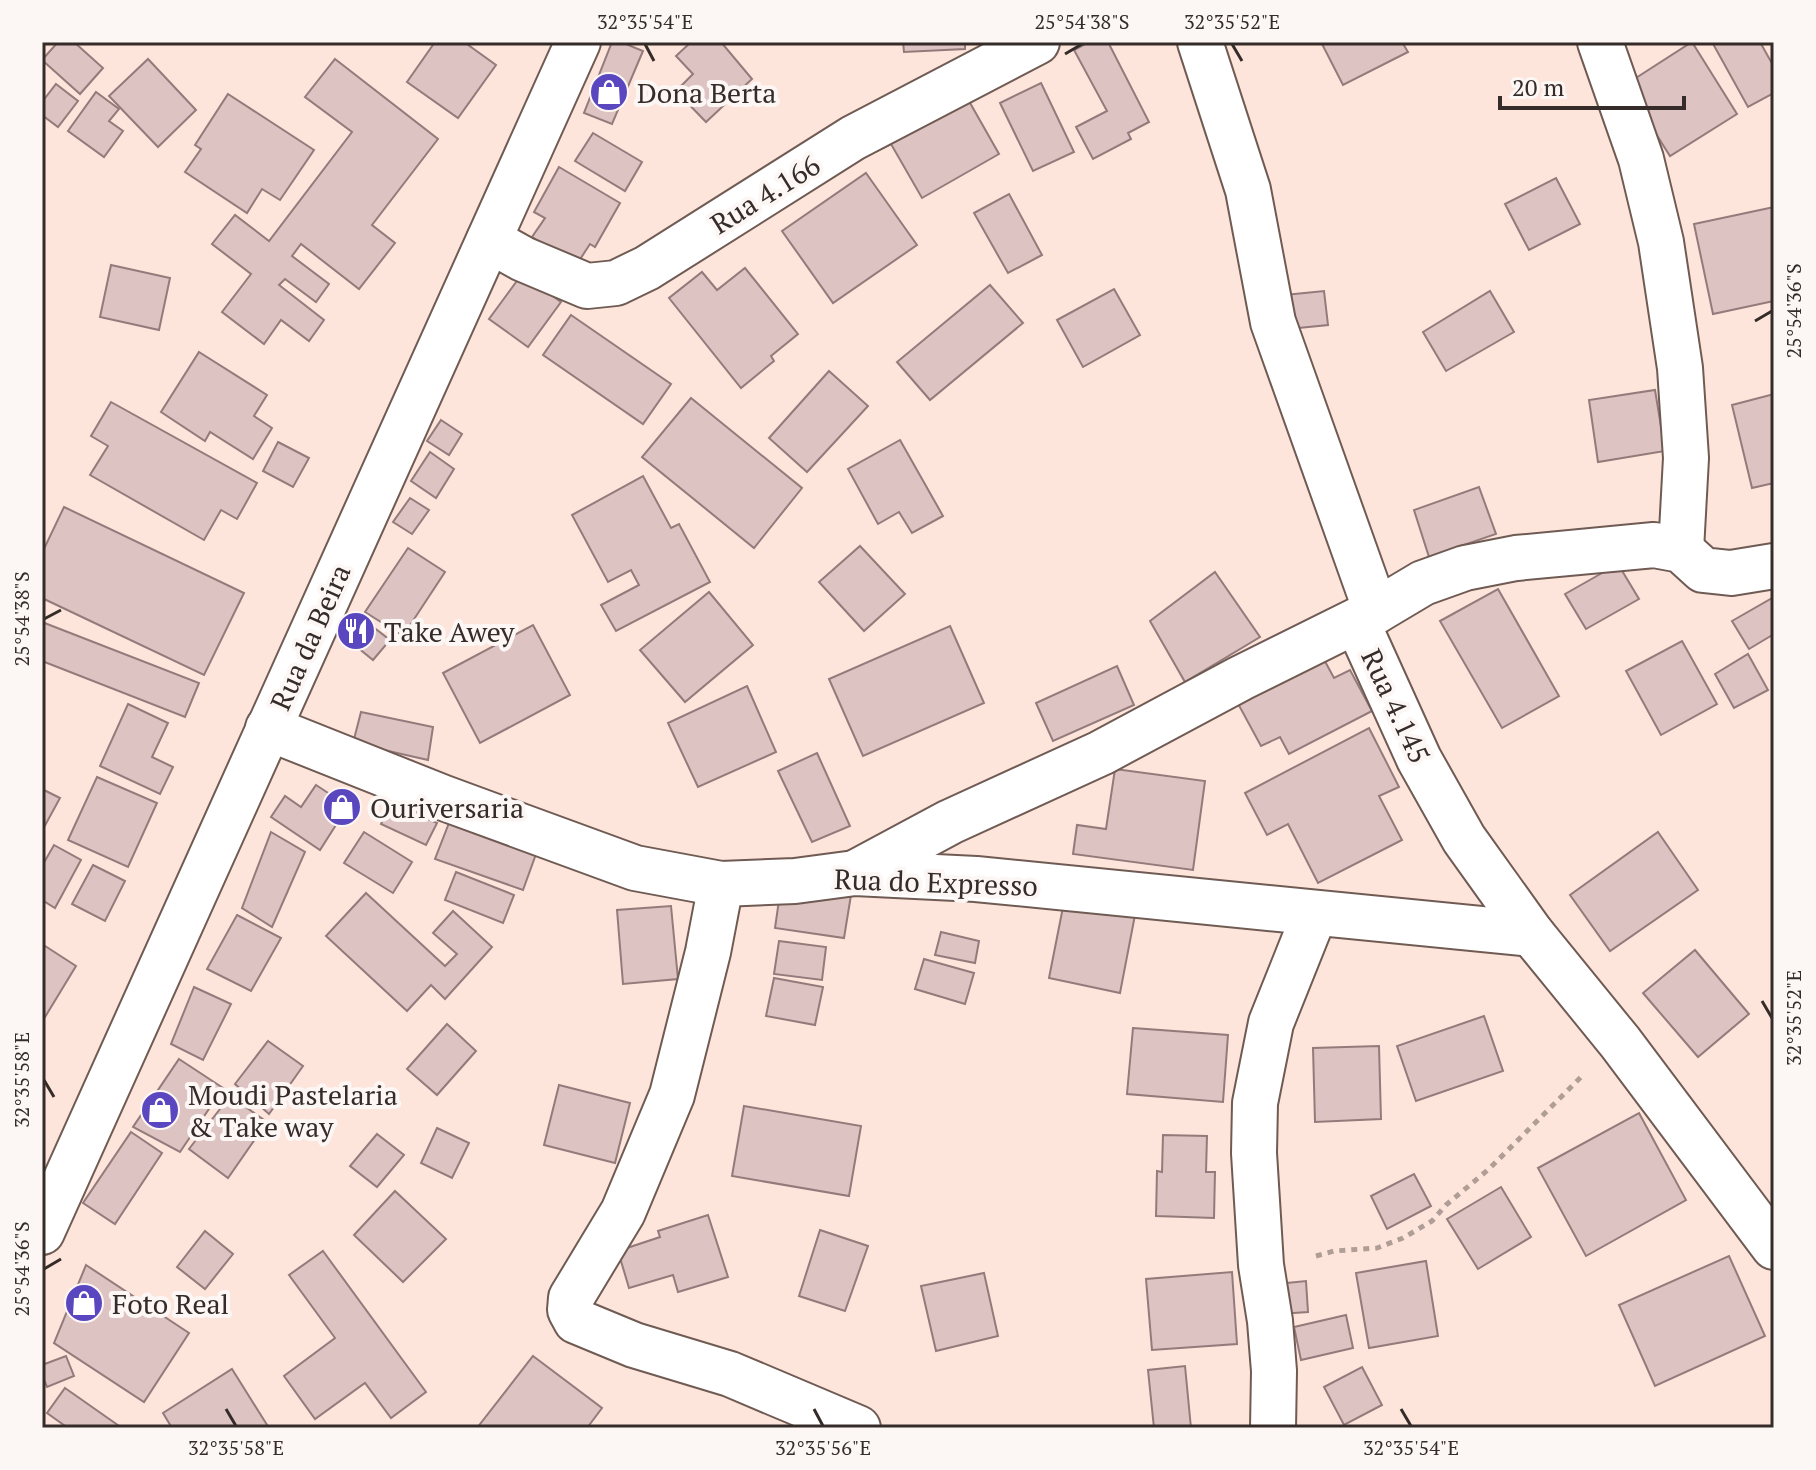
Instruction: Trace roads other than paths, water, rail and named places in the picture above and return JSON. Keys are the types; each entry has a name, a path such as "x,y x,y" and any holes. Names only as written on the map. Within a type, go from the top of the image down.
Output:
{"street":[{"name":"Rua da Beira","path":"42,1232 578,42"},
{"name":"Rua 4.166","path":"489,240 523,259 587,286 616,283 647,268 853,138 1037,42"},
{"name":"Rua 4.145","path":"1200,42 1248,190 1273,322 1366,616 1419,759 1464,839 1532,934 1620,1042 1774,1247"},
{"path":"1600,42 1641,159 1661,242 1680,368 1686,458 1681,550"},
{"path":"855,873 950,822 1101,753 1366,616 1423,583 1465,568 1516,558 1654,545 1681,550 1703,570 1731,573 1774,566"},
{"name":"Rua do Expresso","path":"268,728 444,798 635,868 721,884 795,881 855,873 976,879 1532,934"},
{"path":"721,884 708,952 672,1095 623,1212 571,1298 570,1310 576,1321 634,1345 730,1374 858,1428"},
{"path":"1273,1428 1274,1371 1261,1265 1254,1153 1255,1103 1271,1023 1315,913"}],"place":[{"name":"Dona Berta","path":"609,92"},
{"name":"Take Awey","path":"356,631"},
{"name":"Ouriversaria","path":"342,807"},
{"name":"Moudi Pastelaria & Take way","path":"160,1110"},
{"name":"Foto Real","path":"84,1303"}]}
